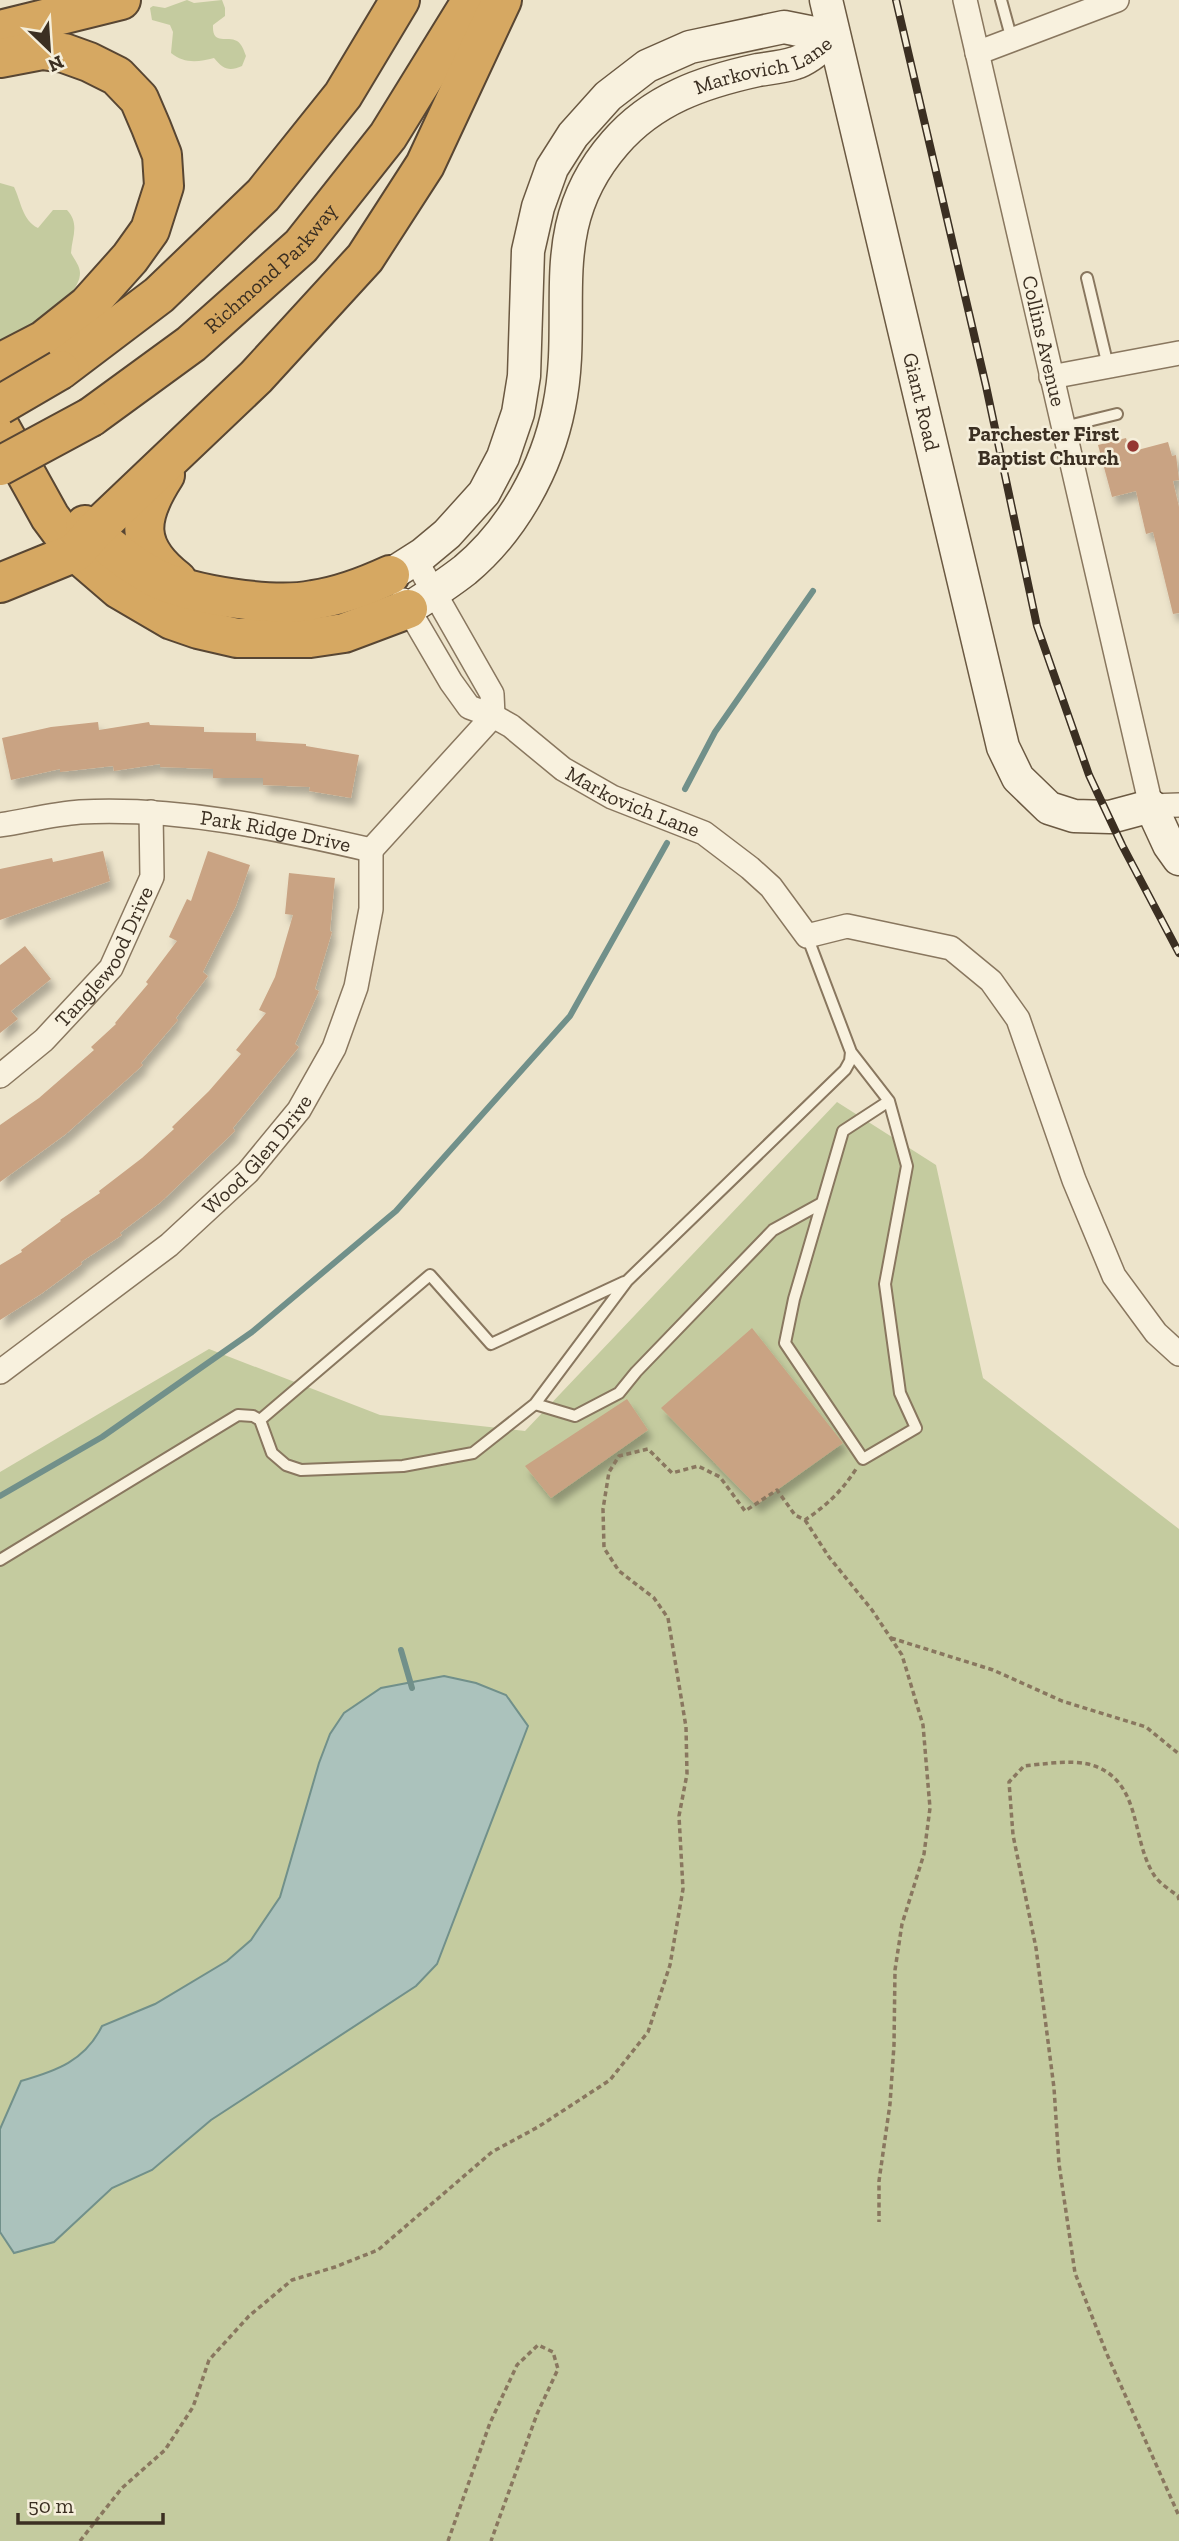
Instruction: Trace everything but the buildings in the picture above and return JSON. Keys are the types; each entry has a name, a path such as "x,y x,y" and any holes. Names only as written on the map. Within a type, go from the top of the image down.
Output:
{"highway":[{"path":"0,30 121,0"},
{"path":"0,363 52,355 159,295 263,195 343,94 400,0"},
{"name":"Richmond Parkway","path":"0,466 91,417 191,344 301,246 388,136 472,0"},
{"path":"0,583 85,542 256,377 365,258 425,165 502,0"},
{"path":"0,58 42,50 64,53 117,76 139,99 162,155 164,186 150,230 130,258 88,304 52,355 0,405"},
{"path":"0,383 44,470 85,542 119,589 172,620 237,638 310,638 333,635 421,601"},
{"path":"0,427 50,517 85,542 115,552 156,578 245,601 271,603 312,601 365,586 403,567"},
{"path":"187,587 168,573 154,556 145,539 143,522 153,493 193,438"}],"street":[{"name":"Giant Road","path":"826,0 1003,747 1018,778 1049,808 1074,816 1110,817 1165,806"},
{"name":"Collins Avenue","path":"965,0 1051,377 1165,806"},
{"path":"977,54 1117,0"},
{"name":"Markovich Lane","path":"403,567 447,534 484,493 503,457 518,412 524,376 528,251 538,207 552,168 573,135 608,96 647,66 690,47 784,27 834,37"},
{"name":"Markovich Lane","path":"421,601 465,570 497,537 521,505 547,450 559,406 569,233 580,199 599,162 628,129 654,107 688,89 713,81 797,63 834,37"},
{"path":"1051,377 1179,353"},
{"name":"Markovich Lane","path":"403,567 421,601 451,682 469,707 512,726 578,779 612,797 704,833 771,887 807,936"},
{"name":"Markovich Lane","path":"403,567 421,601 492,694 493,716"},
{"name":"Park Ridge Drive","path":"0,825 78,813 151,811 208,818 372,850 493,716"},
{"path":"1165,806 1169,845 1179,859"},
{"name":"Tanglewood Drive","path":"0,1076 44,1040 111,968 152,877 151,811"},
{"name":"Wood Glen Drive","path":"0,1372 169,1245 248,1171 299,1110 334,1048 356,987 371,909 372,850"},
{"path":"807,936 847,926 951,948 991,981 1018,1020 1074,1180 1114,1276 1156,1333 1179,1354"}],"lane":[{"path":"1001,0 1012,40"},
{"path":"1087,278 1108,366"},
{"path":"1064,427 1117,414"},
{"path":"807,936 851,1052 890,1101 907,1166 886,1284 900,1393 916,1428 863,1459 785,1343 794,1299 843,1130 890,1101"},
{"path":"0,1560 238,1415 253,1416 260,1420 272,1453 286,1465 301,1470 403,1466 473,1453 534,1404 626,1281 845,1070 851,1052"},
{"path":"534,1404 575,1416 619,1393 773,1230 821,1203"},
{"path":"260,1420 429,1275 491,1344 626,1281"}],"path":[{"path":"80,2541 122,2488 165,2450 193,2407 209,2360 248,2316 292,2280 378,2250 492,2152 538,2127 610,2080 648,2032 670,1965 683,1889 679,1816 687,1774 686,1727 668,1618 654,1598 620,1571 604,1548 605,1497 609,1472 619,1456 648,1448 672,1473 698,1466 720,1477 745,1511 777,1490 795,1515 806,1520 829,1558 872,1610 902,1655 923,1725 930,1808 924,1854 902,1924 897,1958 890,2104 879,2181 879,2221"},
{"path":"806,1520 844,1488 863,1459"},
{"path":"890,1638 993,1670 1062,1701 1146,1727 1179,1754"},
{"path":"1179,1900 1178,1896 1154,1876 1145,1855 1132,1803 1114,1777 1088,1764 1053,1764 1024,1766 1009,1782 1013,1835 1036,1948 1054,2088 1059,2164 1075,2273 1106,2352 1179,2515"},
{"path":"448,2541 490,2423 517,2365 538,2345 553,2352 558,2369 537,2414 491,2541"}],"green space":[{"path":"187,0 194,3 222,0 225,16 213,25 213,31 218,38 233,39 240,44 246,56 242,66 230,69 223,67 214,58 192,61 171,53 173,32 170,25 152,20 150,8 165,8"},
{"path":"0,183 14,187 25,215 38,228 53,210 67,210 74,226 71,253 80,273 77,283 60,305 0,347"},
{"path":"837,1102 936,1165 983,1378 1179,1529 1179,2541 0,2541 0,1472 209,1349 380,1415 525,1431"}],"water":[{"path":"444,1676 476,1683 506,1695 528,1726 437,1964 416,1986 211,2120 152,2170 112,2188 54,2242 14,2253 0,2232 0,2129 21,2081 68,2063 87,2048 102,2026 155,2004 227,1961 251,1940 280,1897 319,1763 330,1734 344,1713 381,1688"}],"waterway":[{"path":"685,789 715,732 813,591"},
{"path":"0,1496 102,1437 252,1332 396,1211 570,1016 667,843"},
{"path":"401,1650 412,1688"}],"railway":[{"path":"896,0 986,386 1037,626 1089,775 1122,845 1179,953"}],"place":[{"name":"Parchester First Baptist Church","path":"1133,446"}]}
